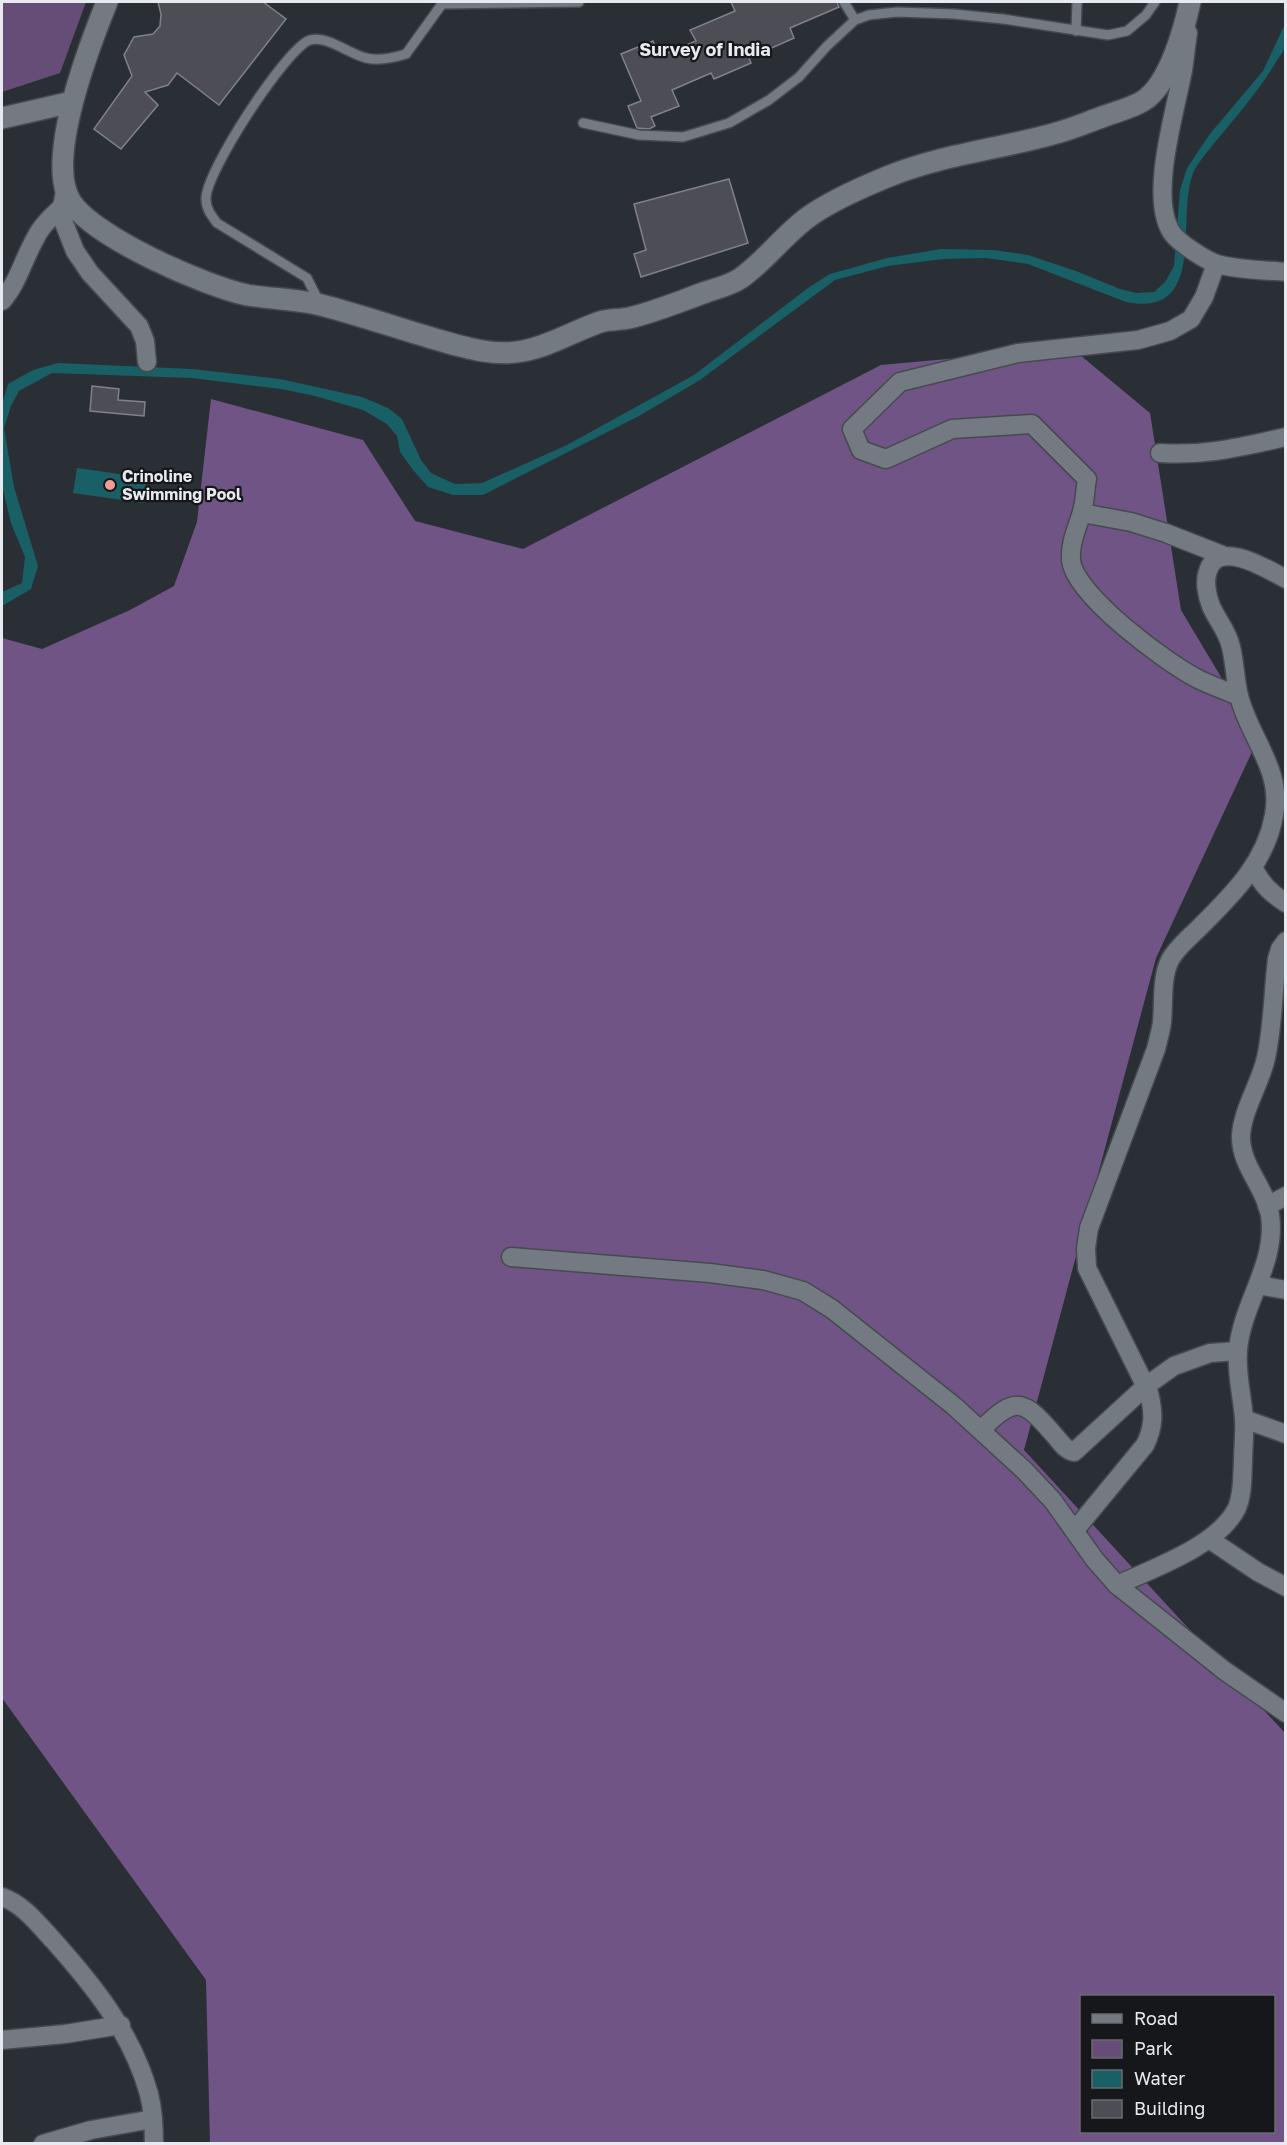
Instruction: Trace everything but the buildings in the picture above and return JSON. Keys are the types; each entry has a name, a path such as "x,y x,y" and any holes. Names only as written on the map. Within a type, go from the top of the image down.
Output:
{"street":[{"path":"107,2 83,64 72,102 65,142 64,223 75,251 90,273 139,326 145,341 147,362"},
{"path":"64,196 86,218 139,252 199,280 245,294 319,304 487,352 521,352 542,346 575,330 606,320 626,319 658,310 738,280 808,217 890,176 939,161 1060,132 1144,101 1160,85 1187,18 1191,2"},
{"path":"1191,2 1183,69 1166,150 1162,190 1166,216 1172,233 1194,252 1216,264 1286,272"},
{"path":"2,118 72,102"},
{"path":"2,301 19,275 35,238 64,196"},
{"path":"1216,264 1204,297 1191,319 1170,331 1138,340 1018,353 900,382 852,429 861,450 886,459 952,429 1032,424 1087,478 1082,513 1071,543 1071,563 1078,578 1100,604 1134,635 1171,663 1200,680 1239,696"},
{"path":"1160,453 1188,455 1212,453 1286,437"},
{"path":"1082,513 1131,522 1166,533 1222,555 1236,556 1286,579"},
{"path":"1075,1530 1145,1445 1151,1431 1154,1412 1146,1386 1088,1268 1086,1248 1089,1228 1138,1103 1156,1049 1162,1024 1165,975 1170,960 1233,894 1253,868 1268,841 1281,787 1248,725 1239,696 1231,646 1211,606 1206,588 1206,573 1210,563 1222,555"},
{"path":"1253,868 1260,882 1271,894 1286,903"},
{"path":"1117,1585 1209,1539 1225,1525 1237,1507 1242,1486 1244,1419 1238,1375 1238,1351 1243,1322 1266,1263 1271,1240 1267,1206 1241,1149 1241,1133 1266,1059 1277,959 1286,941"},
{"path":"1267,1206 1286,1196"},
{"path":"511,1257 721,1275 763,1280 803,1291 832,1309 981,1430 1046,1493 1095,1560 1117,1585 1225,1671 1286,1713"},
{"path":"1258,1285 1286,1290"},
{"path":"981,1430 1004,1408 1025,1407 1034,1412 1066,1449 1074,1452 1146,1386 1174,1366 1210,1353 1238,1351"},
{"path":"1244,1419 1286,1434"},
{"path":"1209,1539 1258,1572 1286,1587"},
{"path":"2,1897 11,1899 28,1913 80,1970 121,2025 149,2094 154,2144"},
{"path":"2,2040 65,2034 121,2025"},
{"path":"42,2144 91,2130 153,2119"}],"lane":[{"path":"319,304 307,278 217,223 208,211 206,198 209,183 236,132 263,92 297,49 310,40 325,41 367,58 387,59 406,54 441,3 579,2"},
{"path":"844,2 855,20"},
{"path":"1076,31 1077,2"},
{"path":"583,123 639,135 683,137 729,123 769,100 799,77 855,20 869,15 897,12 954,14 1108,35 1127,31 1146,15 1155,2"}],"green space":[{"path":"2,2 86,2 60,73 2,92"}],"shaded area":[{"path":"1013,353 1080,355 1150,413 1181,610 1258,739 1156,958 1024,1450 1285,1733 1285,2143 210,2143 206,1980 2,1698 2,638 42,649 130,610 174,586 197,522 211,399 363,440 415,521 523,549 881,365"}],"water":[{"path":"1285,24 1286,41 1283,52 1254,95 1193,172 1188,196 1183,263 1178,282 1168,296 1151,303 1126,302 1028,264 986,258 943,259 888,266 835,280 700,380 639,416 483,495 453,495 428,487 400,452 397,436 387,424 363,410 315,396 281,389 192,378 52,373 19,391 4,428 14,487 38,566 31,589 2,606 2,592 22,583 25,557 11,523 2,486 2,404 8,384 33,370 58,363 192,369 280,379 362,397 388,408 402,419 421,460 431,473 455,484 482,483 567,445 694,375 808,288 830,274 887,258 941,249 994,250 1028,255 1120,289 1137,293 1154,292 1165,282 1174,266 1180,190 1187,168 1209,135 1263,71"},
{"name":"Crinoline Swimming Pool","path":"77,468 147,478 144,503 73,493"}],"place":[{"name":"Crinoline Swimming Pool","path":"110,485"}],"district":[{"name":"Survey of India","path":"705,50"}]}
